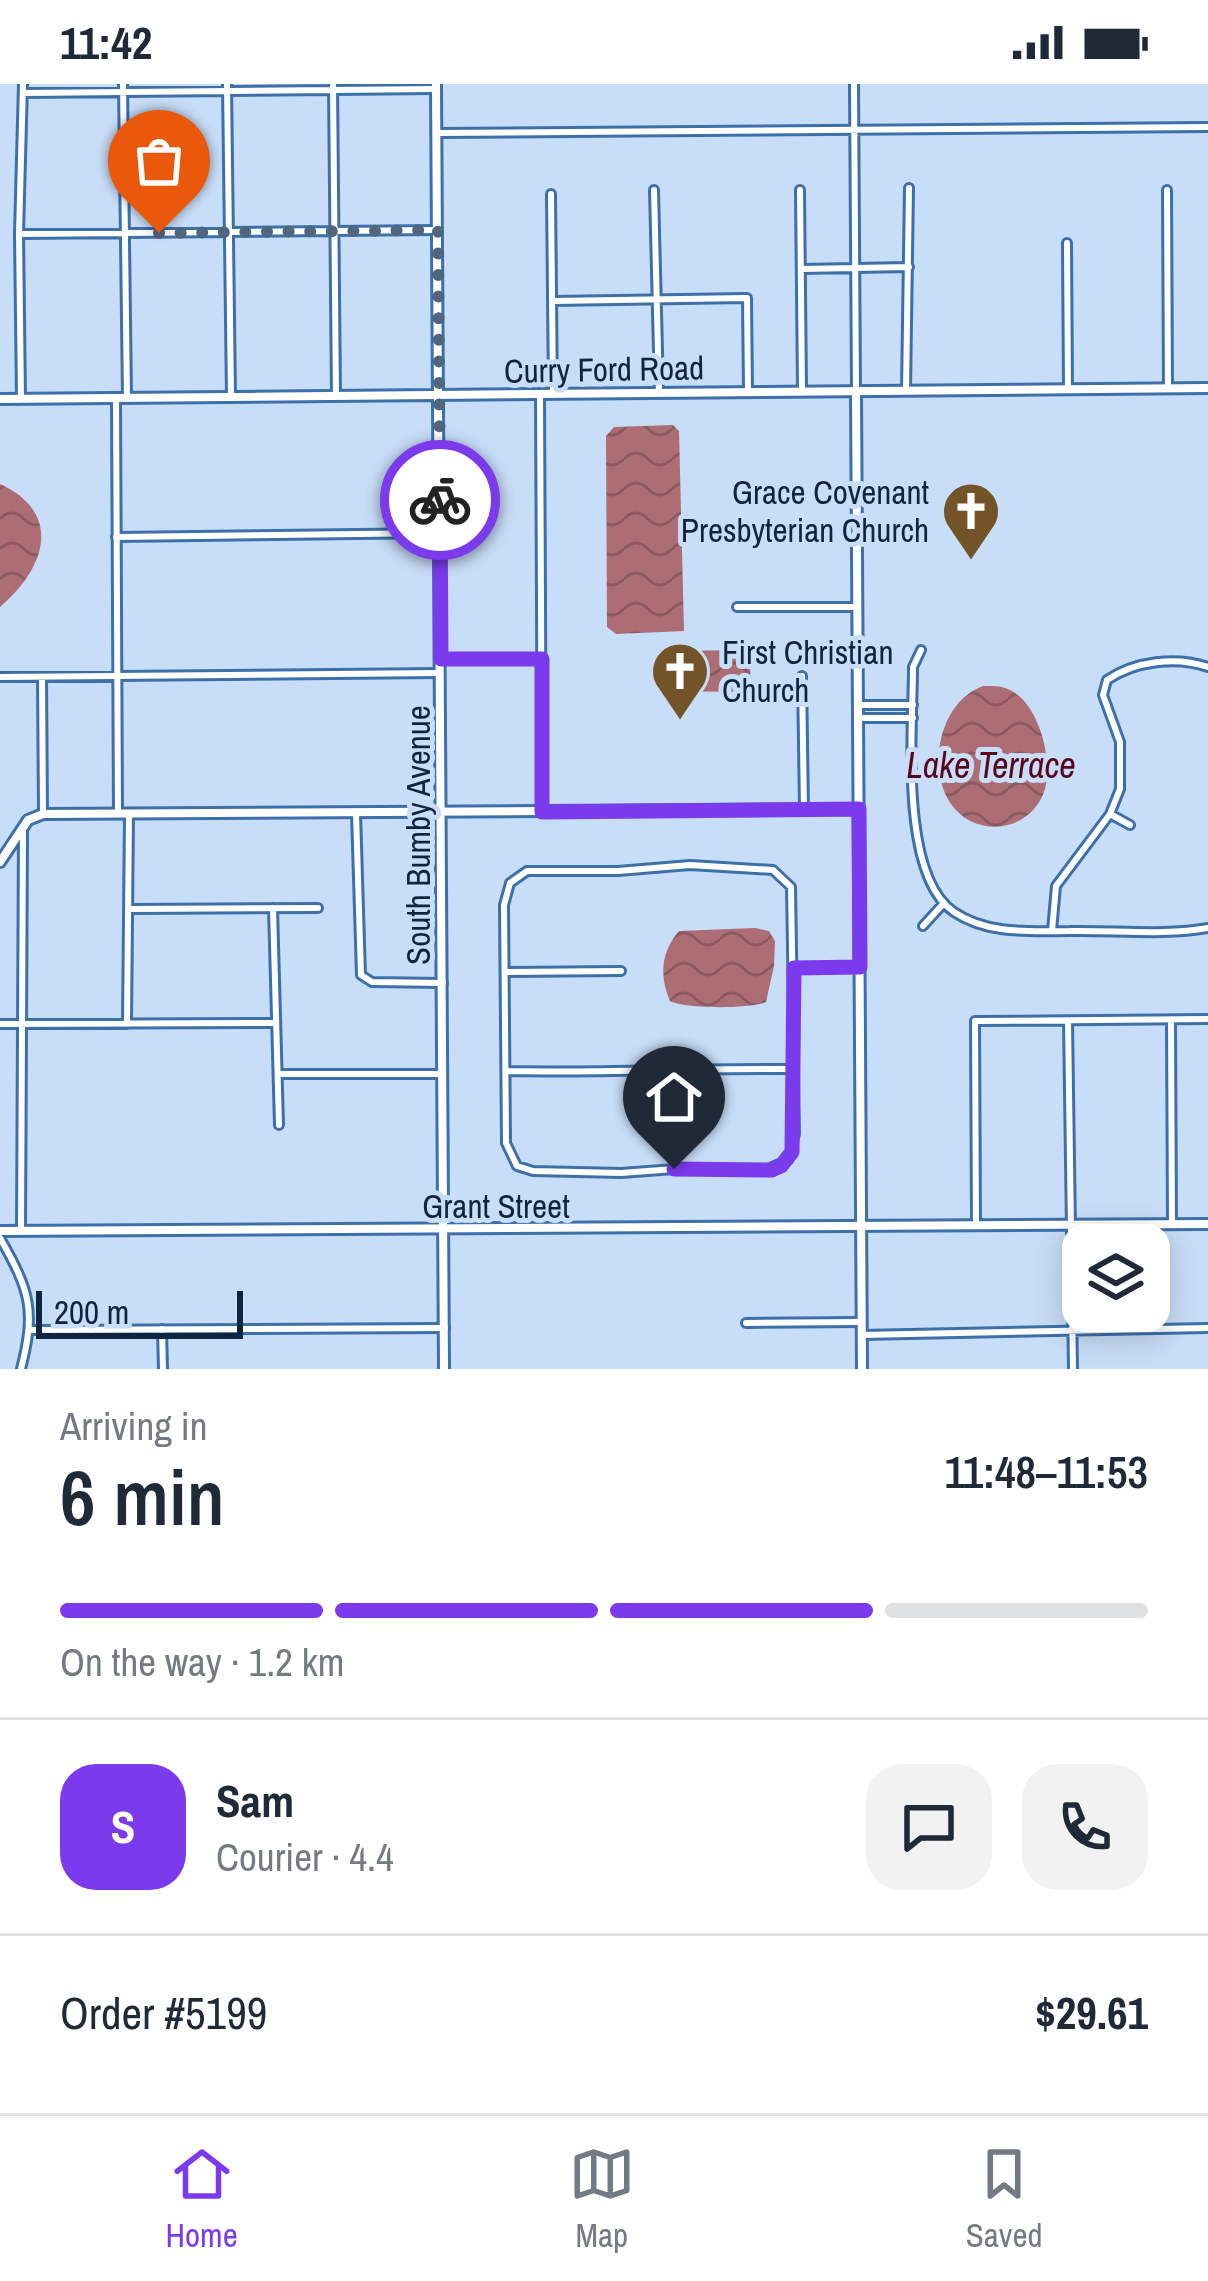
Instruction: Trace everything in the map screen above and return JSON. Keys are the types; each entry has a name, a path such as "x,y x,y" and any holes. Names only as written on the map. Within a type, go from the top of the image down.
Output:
{"street":[{"path":"854,84 862,1369"},
{"path":"227,87 231,396"},
{"path":"333,87 336,396"},
{"path":"21,398 23,88 436,87"},
{"name":"South Bumby Avenue","path":"436,87 444,1369"},
{"path":"123,88 122,398 116,537 117,676 130,909 128,1024"},
{"path":"436,133 1208,128"},
{"path":"906,391 909,188"},
{"path":"654,190 659,392"},
{"path":"800,190 802,392"},
{"path":"1167,190 1168,388"},
{"path":"551,194 553,394"},
{"path":"19,234 438,230"},
{"path":"1067,243 1068,389"},
{"path":"801,269 909,267"},
{"path":"552,301 747,298 748,392"},
{"name":"Curry Ford Road","path":"0,399 1208,388"},
{"path":"540,394 542,812"},
{"path":"116,537 441,533"},
{"path":"737,607 857,607"},
{"path":"921,650 913,667 916,837 925,876 944,903 988,927 1052,931 1208,928"},
{"path":"441,659 542,659"},
{"path":"1052,931 1055,886 1110,814 1120,788 1122,764 1103,687 1107,680 1135,665 1202,663 1208,667"},
{"path":"0,677 441,674"},
{"path":"802,676 804,810"},
{"path":"42,677 43,814"},
{"path":"859,704 913,705"},
{"path":"860,718 913,718"},
{"path":"0,862 23,827 43,814 859,809"},
{"path":"356,813 361,975 372,982 443,982"},
{"path":"1110,814 1130,825"},
{"path":"21,1231 23,827"},
{"path":"690,865 763,868 786,879 794,895 794,1144 781,1166 763,1171 688,1168 621,1174 533,1171 518,1166 506,1143 505,971 504,898 518,875 536,869 617,871 690,865"},
{"path":"923,926 944,903"},
{"path":"273,908 279,1125"},
{"path":"130,909 318,908"},
{"path":"794,968 860,967"},
{"path":"505,971 621,970"},
{"path":"976,1226 975,1021 1208,1019"},
{"path":"1171,1020 1172,1225"},
{"path":"1068,1021 1070,1224"},
{"path":"0,1024 275,1023"},
{"path":"506,1071 794,1069"},
{"path":"278,1074 443,1074"},
{"name":"Grant Street","path":"1172,1225 1208,1224"},
{"name":"Grant Street","path":"0,1235 21,1231 1062,1225"},
{"path":"0,1235 20,1274 31,1330 21,1369"},
{"path":"746,1323 861,1322"},
{"path":"31,1330 445,1328"},
{"path":"1170,1329 1208,1328"},
{"path":"163,1329 163,1369"},
{"path":"861,1335 1062,1330"},
{"path":"1072,1332 1073,1369"}],"water":[{"path":"673,425 679,431 684,631 616,634 607,627 606,436 614,427"},
{"path":"0,484 34,511 41,543 28,576 0,607"},
{"path":"749,650 751,685 746,692 661,691 660,657 667,651"},
{"name":"Lake Terrace","path":"983,686 1003,687 1020,697 1036,720 1045,748 1047,777 1038,803 1028,815 1002,826 974,823 962,815 951,804 939,772 947,720 968,694"},
{"path":"679,931 769,931 775,941 766,1002 717,1007 670,1001 664,965 668,947"}],"way so far":[{"path":"159,233 438,230 440,500"}],"place":[{"name":"Grace Covenant Presbyterian Church","path":"971,562"},
{"name":"First Christian Church","path":"680,722"}],"route":[{"path":"440,500 441,659 542,659 542,812 859,809 860,967 794,968 795,1134 788,1160 763,1171 674,1169"}]}
